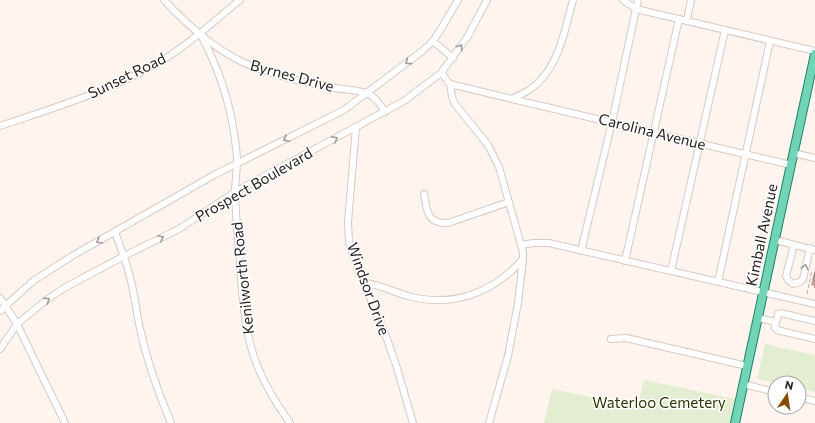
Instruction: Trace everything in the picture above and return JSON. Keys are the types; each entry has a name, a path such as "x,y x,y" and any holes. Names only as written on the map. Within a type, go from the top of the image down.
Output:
{"main road":[{"name":"Kimball Avenue","path":"735,423 815,52"}],"street":[{"name":"Byrnes Drive","path":"164,0 200,33 231,56 254,67 320,86 367,93"},
{"name":"Sunset Road","path":"0,126 78,100 133,76 165,59 200,33 240,0"},
{"name":"Prospect Boulevard","path":"2,308 33,281 72,256 236,164 344,110 421,52 433,41 458,0"},
{"name":"Prospect Boulevard","path":"0,349 17,324 45,301 64,288 179,229 235,192 404,101 441,73 468,36 487,0"},
{"path":"512,99 529,90 549,71 561,44 573,0"},
{"path":"624,0 636,9 679,18 815,52"},
{"path":"581,251 612,122 638,0"},
{"path":"687,20 691,0"},
{"path":"625,261 679,18"},
{"path":"670,271 725,30"},
{"name":"Kenilworth Road","path":"200,33 216,65 227,98 234,133 236,164 235,192 244,312 250,343 260,372 290,423"},
{"path":"433,41 453,58"},
{"path":"718,282 770,41"},
{"path":"441,73 450,84 452,97 455,104 481,136 493,154 499,167 523,252 518,303 508,356 489,423"},
{"name":"Carolina Avenue","path":"450,84 791,165"},
{"path":"367,93 377,100 385,112"},
{"name":"Windsor Drive","path":"356,127 348,232 351,252 394,361 413,423"},
{"path":"793,153 815,158"},
{"path":"424,194 428,213 431,218 436,222 442,223 448,223 509,202"},
{"path":"115,232 124,256 131,282 147,357 171,423"},
{"path":"775,240 812,249 803,278 800,282 793,284 786,276 794,245"},
{"path":"522,245 533,242 541,242 815,304"},
{"path":"364,283 380,285 397,293 430,300 453,299 470,295 488,288 505,277 523,259"},
{"path":"0,298 2,308 17,324 65,423"},
{"path":"815,321 781,313 778,314 775,328 777,330 815,339"},
{"path":"758,318 776,322"},
{"path":"611,339 626,338 747,366"},
{"path":"743,384 767,390"}],"path":[{"path":"807,294 812,270"}],"green space":[{"path":"765,344 815,355 815,392 807,390 807,375 767,375 767,381 757,379"},
{"name":"Waterloo Cemetery","path":"644,380 736,399 731,423 544,423 552,389 637,407"}]}
